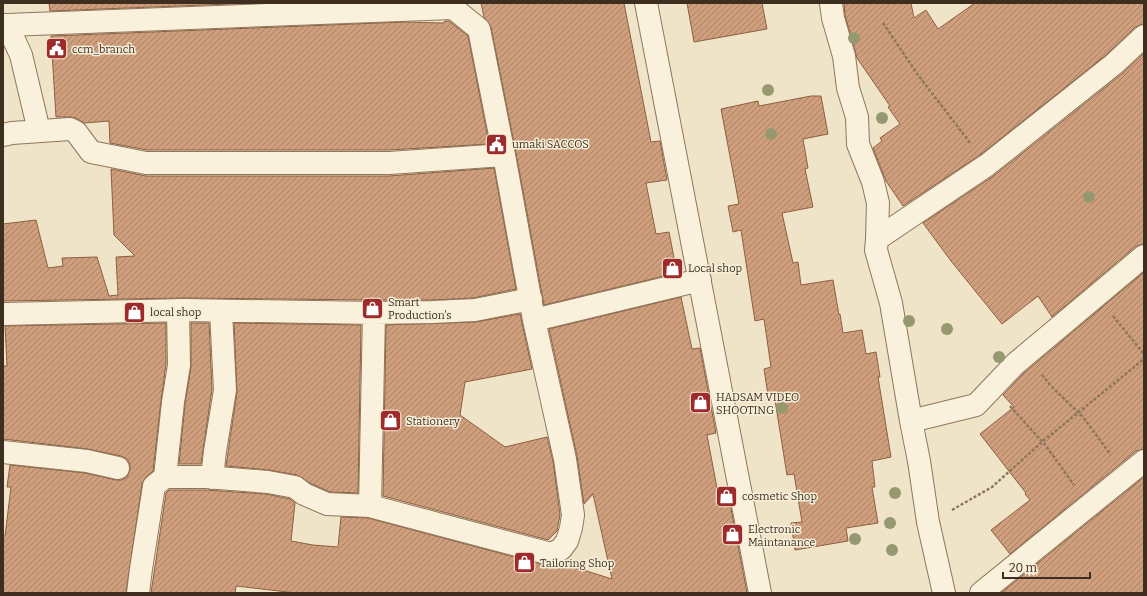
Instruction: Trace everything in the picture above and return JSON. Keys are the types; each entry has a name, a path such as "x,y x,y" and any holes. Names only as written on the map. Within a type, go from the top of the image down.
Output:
{"street":[{"path":"646,3 760,593"},
{"path":"831,3 833,18 844,56 848,88 857,117 858,144 873,182 878,203 876,250 891,303 919,461 928,522 944,593"},
{"path":"38,131 21,55 5,25 453,6 479,30 533,309 565,459 573,515 567,541 561,549 551,554 370,506 327,504 304,494 295,487 268,482 212,478 165,477 154,486 140,569 138,593"},
{"path":"876,239 987,165 1114,64 1144,36"},
{"path":"3,136 12,133 70,129 76,132 91,152 146,163 389,163 504,155"},
{"path":"911,421 976,405 1015,364 1144,256"},
{"path":"3,314 178,310 374,313 533,309 700,280"},
{"path":"165,477 173,402 179,365 178,310"},
{"path":"212,478 215,451 226,390 221,311"},
{"path":"370,506 374,313"},
{"path":"3,452 87,461 118,468"},
{"path":"981,593 1144,462"}],"path":[{"path":"883,23 918,75 987,165"},
{"path":"1096,296 1144,354"},
{"path":"1026,355 1053,388 1083,418 1126,476"},
{"path":"928,522 969,501 992,487 1042,442 1144,359"},
{"path":"994,387 1046,446 1089,506"}],"building":[{"path":"49,3 256,3 50,11"},
{"path":"481,3 624,3 651,142 660,141 667,180 646,183 656,234 669,232 677,273 544,305 491,27 484,17"},
{"path":"687,3 762,3 767,29 694,42"},
{"path":"844,3 911,3 914,18 926,10 938,29 975,3 1144,3 1144,24 1135,27 1106,55 980,155 903,206 886,181 873,148 882,141 880,138 900,124 888,107 890,106 857,58 845,15"},
{"path":"445,21 449,21 468,36 489,144 389,150 147,150 110,143 109,121 84,123 76,118 56,117 51,36 405,22 443,23"},
{"path":"1144,53 1144,244 1136,246 1052,317 1038,296 1002,324 951,261 923,223 995,175 1122,74"},
{"path":"811,96 821,96 828,134 803,139 808,168 805,169 813,207 782,213 793,263 798,262 801,285 833,280 843,333 862,330 866,354 876,352 880,377 878,377 891,457 872,461 875,487 872,487 878,523 846,528 848,541 795,550 791,523 802,522 794,474 787,475 774,394 768,395 764,369 771,367 764,319 755,321 741,230 733,232 728,206 739,204 721,109 758,101 759,106"},
{"path":"494,168 516,289 473,298 433,300 185,298 3,301 3,224 36,220 48,268 63,266 62,258 97,257 109,296 118,295 116,257 135,256 114,235 111,169 146,176 389,176"},
{"path":"1144,272 1144,449 1136,451 1010,554 991,530 1030,500 980,434 1014,407 1003,395 1024,373"},
{"path":"681,297 692,349 700,348 716,433 707,435 717,488 727,487 747,593 296,593 236,586 235,593 151,593 166,493 169,490 206,490 266,494 290,499 295,503 291,541 338,547 341,517 368,518 548,566 561,563 612,579 593,494 584,504 577,456 549,329"},
{"path":"520,314 532,369 465,382 460,415 505,447 547,437 553,461 560,515 557,531 548,540 383,496 386,325 476,322"},
{"path":"166,323 166,364 153,471 146,477 142,484 126,593 3,593 3,536 5,536 11,487 7,487 10,465 85,473 116,480 122,480 127,477 130,470 130,464 127,459 121,456 88,449 3,439 3,366 7,366 5,326"},
{"path":"191,323 209,323 212,389 201,464 179,464 185,404 191,367"},
{"path":"234,323 361,325 358,493 330,492 297,475 269,470 226,466 237,392"},
{"path":"1144,477 1144,593 1001,593"}],"place":[{"name":"ccm_branch","path":"57,49"},
{"name":"umaki SACCOS","path":"497,144"},
{"name":"Local shop","path":"672,268"},
{"name":"Smart Production's","path":"372,308"},
{"name":"local shop","path":"135,312"},
{"name":"HADSAM VIDEO SHOOTING","path":"701,403"},
{"name":"Stationery","path":"390,421"},
{"name":"cosmetic Shop","path":"726,496"},
{"name":"Electronic Maintanance","path":"732,535"},
{"name":"Tailoring Shop","path":"524,563"}]}
